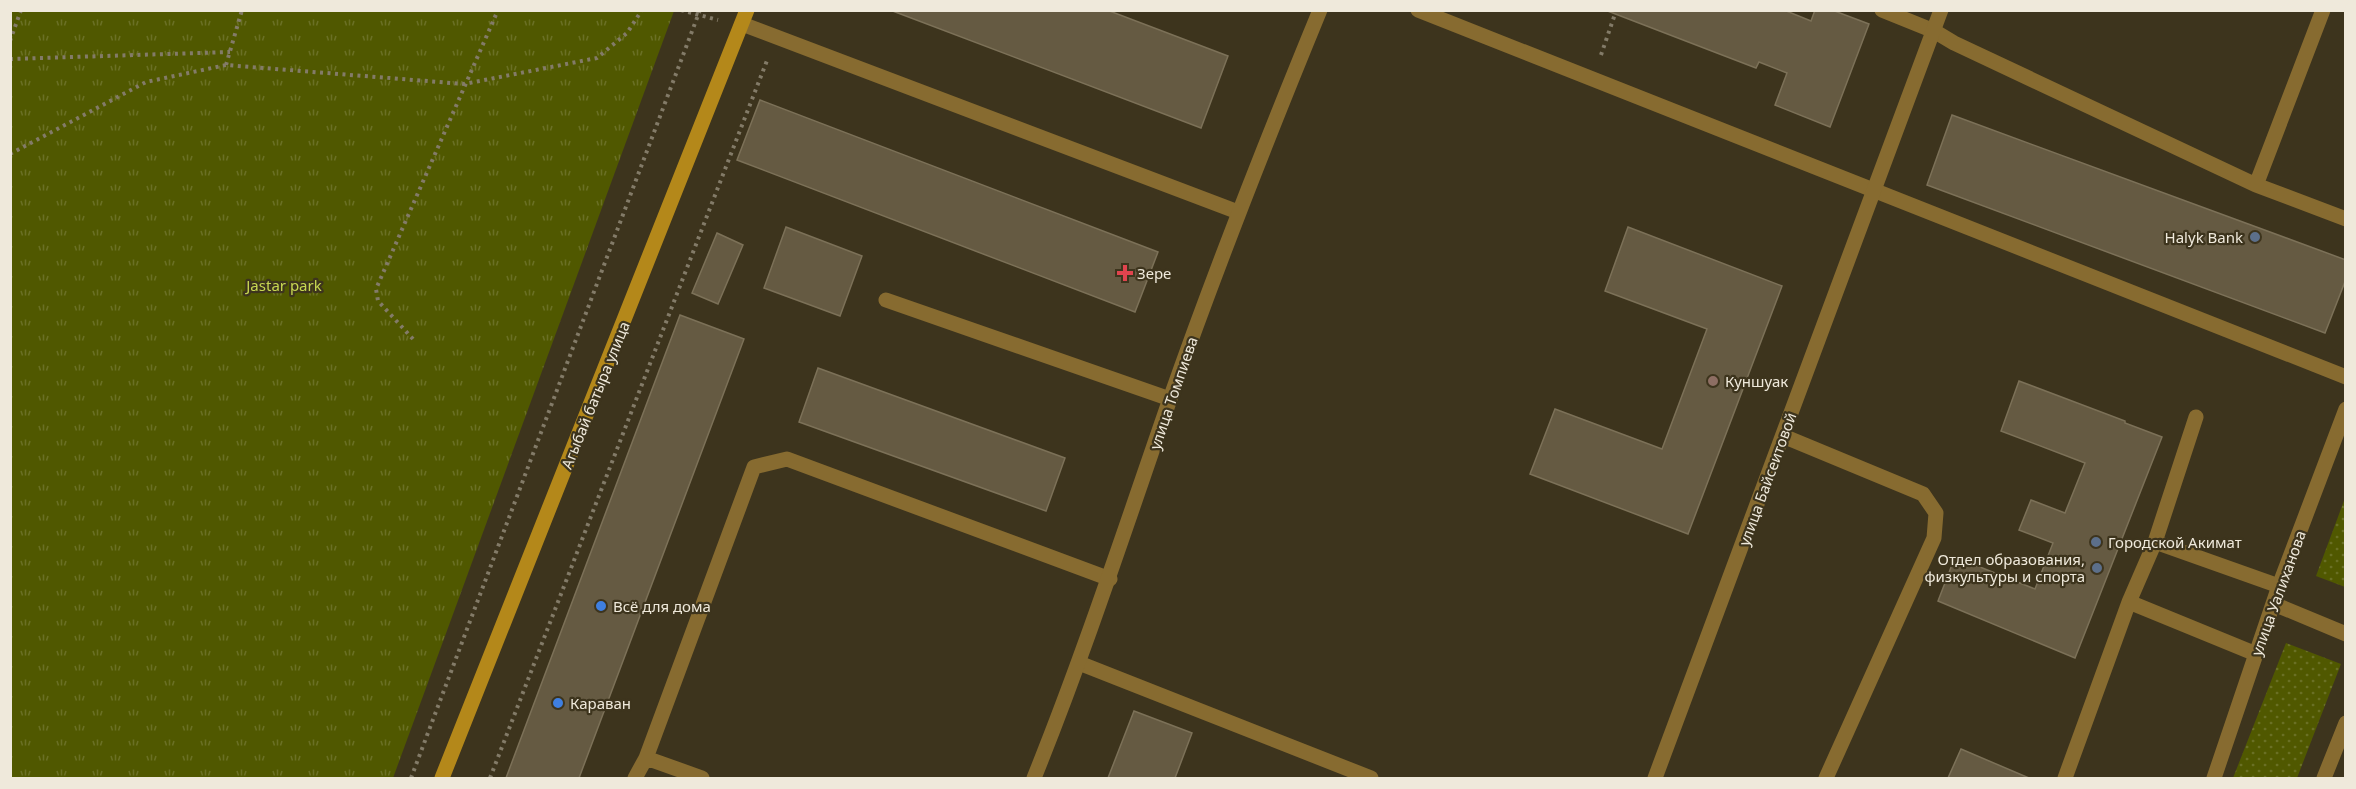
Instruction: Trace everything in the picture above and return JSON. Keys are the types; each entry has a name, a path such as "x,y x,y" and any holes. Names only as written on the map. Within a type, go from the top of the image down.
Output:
{"main road":[{"name":"Агыбай батыра улица","path":"442,778 745,17"}],"street":[{"name":"улица Томпиева","path":"1034,778 1110,579 1170,399 1238,212 1320,10"},
{"path":"1418,10 2346,377"},
{"path":"1882,10 1934,31 2256,185 2346,219"},
{"name":"улица Байсеитовой","path":"1655,778 1941,10"},
{"path":"2256,185 2323,10"},
{"path":"745,17 777,37 1238,212"},
{"path":"886,300 1170,399"},
{"name":"улица Уалиханова","path":"2214,778 2279,586 2346,410"},
{"path":"2065,778 2129,602 2155,542 2196,417"},
{"path":"1783,436 1923,494 1936,513 1934,538 1826,778"},
{"path":"635,778 646,758 754,467 787,459 1110,579"},
{"path":"2155,542 2279,586"},
{"path":"2129,602 2256,654"},
{"path":"2274,604 2346,634"},
{"path":"1079,663 1371,778"},
{"path":"2324,778 2346,723"},
{"path":"646,758 702,778"}],"path":[{"path":"10,41 21,10"},
{"path":"226,65 242,10"},
{"path":"413,339 378,301 376,289 498,10"},
{"path":"10,154 146,82 226,65 464,84 597,58 627,33 642,10"},
{"path":"681,10 698,16 745,17"},
{"path":"411,778 700,10"},
{"path":"1593,78 1615,14"},
{"path":"490,778 777,37"},
{"path":"10,59 230,51"}],"green space":[{"name":"Jastar park","path":"10,11 674,11 393,778 11,778"},
{"path":"2345,498 2346,587 2316,576"},
{"path":"2286,643 2341,664 2297,778 2233,778"}],"building":[{"path":"890,10 1107,10 1228,56 1201,128"},
{"path":"1605,10 1784,10 1811,21 1815,10 1832,10 1869,24 1830,127 1775,105 1787,73 1759,62 1756,68"},
{"path":"760,100 1158,252 1135,312 737,160"},
{"path":"1952,115 2346,260 2346,279 2325,333 1927,185"},
{"path":"786,227 862,256 840,316 764,288"},
{"path":"1628,227 1782,286 1688,534 1530,474 1555,409 1662,449 1707,329 1605,291"},
{"path":"717,233 743,245 718,304 692,293"},
{"path":"680,315 744,339 579,778 506,778"},
{"path":"818,368 1065,458 1046,511 799,422"},
{"path":"2019,381 2162,437 2075,658 1938,601 1955,557 2035,589 2053,543 2019,530 2031,500 2065,513 2085,463 2001,431"},
{"path":"1134,711 1192,733 1175,778 1108,778"},
{"path":"1961,749 2029,778 1948,778"}],"place":[{"name":"Halyk Bank","path":"2255,237"},
{"name":"Зере","path":"1125,273"},
{"name":"Куншуак","path":"1713,381"},
{"name":"Городской Акимат","path":"2096,542"},
{"name":"Отдел образования, физкультуры и спорта","path":"2097,568"},
{"name":"Всё для дома","path":"601,606"},
{"name":"Караван","path":"558,703"}]}
